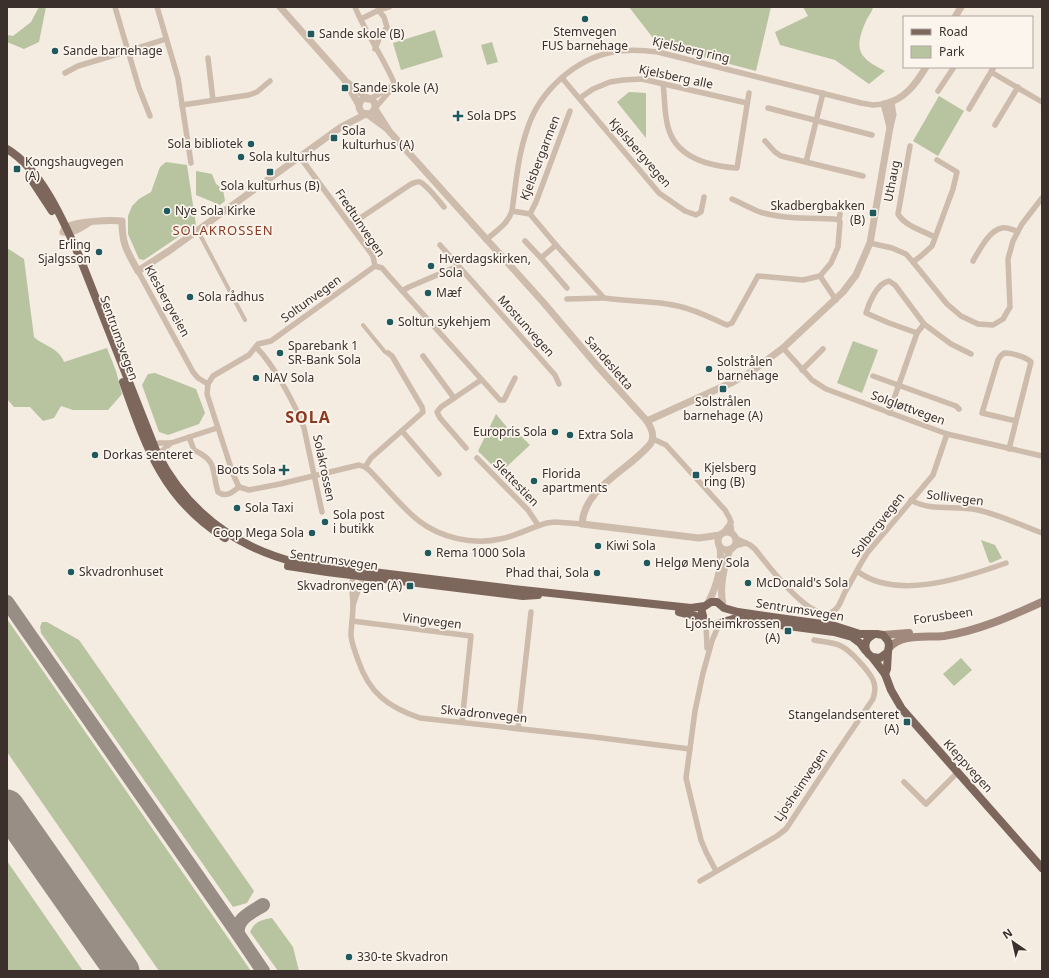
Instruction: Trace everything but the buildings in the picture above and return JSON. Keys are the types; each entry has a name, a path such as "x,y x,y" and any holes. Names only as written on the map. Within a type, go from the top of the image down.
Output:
{"main road":[{"name":"Sentrumsvegen","path":"7,150 12,152 27,166 49,196 66,231 153,450 175,484 190,503 214,524 238,541 267,554 292,562 358,574 523,596 537,595 690,614 713,625 733,619 834,632 852,638 860,643 866,650"},
{"name":"Sentrumsvegen","path":"358,574 691,608 714,602 738,612 815,622 835,626 860,634 873,635"},
{"name":"Forusbeen","path":"888,650 894,643 902,639 956,634 981,627 1042,602"},
{"path":"705,620 703,610 706,605"},
{"path":"721,623 726,615 723,606"},
{"name":"Forusbeen","path":"883,635 941,631 1007,617"},
{"path":"873,635 883,635 888,641 888,650 880,658 872,657 866,650 866,640 873,635"},
{"name":"Kleppvegen","path":"885,674 888,669 888,650"},
{"name":"Kleppvegen","path":"872,657 885,674 893,696 902,709 1042,868"}],"street":[{"path":"115,7 128,52 150,116"},
{"path":"157,7 178,78 191,163"},
{"name":"Sandesletta","path":"280,7 344,79 373,101 375,108 389,131 543,302 599,368 647,421 652,431 653,439"},
{"path":"355,7 376,49 390,72 395,85"},
{"path":"361,19 389,7"},
{"path":"957,16 961,7"},
{"path":"376,49 379,39 387,27 384,17 379,11 377,11"},
{"path":"64,73 78,66 128,52 166,39"},
{"name":"Kjelsberg ring","path":"486,240 509,219 512,210 521,148 528,125 543,98 562,78 575,68 596,57 623,50 646,50 860,103 873,105 888,103"},
{"path":"208,58 213,100"},
{"path":"647,421 742,377 783,348 836,300 856,275 870,243 890,127 888,103 901,96 916,84 925,68"},
{"path":"938,91 953,68"},
{"path":"969,109 993,69 1018,88 1042,102"},
{"name":"Kjelsbergvegen","path":"562,78 659,193 685,211 696,216 700,212 704,197"},
{"name":"Sandesletta","path":"344,79 362,112 389,131"},
{"name":"Kjelsberg alle","path":"580,98 610,82 642,79 747,103"},
{"path":"182,105 249,95 258,92 270,81"},
{"path":"663,84 668,129 680,147 688,155 703,163 736,168 749,92"},
{"path":"341,127 364,99 369,99 395,85"},
{"path":"138,271 170,252 341,127 366,114 372,113 395,85"},
{"path":"996,125 1018,88"},
{"path":"806,162 823,93"},
{"path":"768,108 872,135"},
{"name":"Kjelsbergarmen","path":"530,214 536,202 570,110"},
{"path":"765,141 781,156 863,176"},
{"name":"Uthaug","path":"910,146 898,214 900,218 907,223 935,237"},
{"name":"Fredtunvegen","path":"300,157 372,256 375,266 382,268 498,399 502,401 515,378"},
{"path":"913,262 932,246 953,189 957,172 937,160"},
{"path":"350,225 416,182 424,184 444,207"},
{"path":"870,243 906,254 952,310 968,320 978,324 993,325 1003,319 1010,307 1008,259 1013,241 1017,231 1042,198"},
{"path":"732,199 760,212 794,217 839,220"},
{"path":"512,210 530,214 604,298"},
{"path":"567,299 604,298 645,301 679,306 709,316 727,326 730,325 740,311 758,276 802,280 820,276 831,263 838,247 840,214"},
{"name":"Klesbergveien","path":"66,231 90,222 108,220 122,221 122,237 125,248 193,372 198,378 208,384"},
{"path":"973,261 985,241 997,229 1003,227 1017,231"},
{"path":"198,231 245,320"},
{"path":"525,241 567,288"},
{"name":"Mostunvegen","path":"440,245 555,375 559,384"},
{"path":"541,258 556,245"},
{"name":"Soltunvegen","path":"257,345 271,341 375,266"},
{"path":"402,291 458,266"},
{"path":"820,276 836,300"},
{"path":"917,333 866,313 875,292 884,283 888,281 891,282 924,324 951,344 971,354"},
{"path":"889,413 917,333 924,324"},
{"path":"362,325 385,352 392,356 422,407 423,412 371,458 365,467"},
{"path":"257,345 245,358 213,376 208,384 207,394 217,428 239,487 249,490 280,484 356,465 365,467 417,520 430,528 449,536 474,541 489,541 511,536 538,525 555,522 699,538 720,546 723,549 732,548 746,543"},
{"name":"Solakrossen","path":"257,345 282,385 304,428 322,512"},
{"name":"Solgløttvegen","path":"783,348 812,380 826,389 947,434 1042,456"},
{"path":"802,370 823,349"},
{"path":"1009,449 1031,362 1027,359 1006,353 998,360 982,413 1016,421"},
{"path":"423,356 454,398"},
{"path":"873,376 956,406 959,409"},
{"path":"466,448 440,418 437,412 441,407 481,380"},
{"path":"153,450 159,443 171,443 217,428"},
{"path":"402,431 438,474"},
{"name":"Solbergvegen","path":"734,536 755,549 789,589 806,605 816,612 828,614 836,609 868,552 936,471 947,434"},
{"path":"189,437 194,450 205,455 211,461 214,467 218,492 226,495 239,487"},
{"path":"582,524 582,518 588,504 597,491 648,447 653,439 666,445 728,514 736,541 725,564 722,578 721,594 723,606"},
{"path":"153,450 162,451 171,443"},
{"name":"Slettestien","path":"477,458 528,510 538,525"},
{"name":"Sollivegen","path":"911,500 922,506 976,510 1042,533"},
{"path":"706,605 714,592 717,581 721,557 719,539 730,522"},
{"path":"699,538 728,532 734,536"},
{"path":"857,571 876,582 896,585 911,585 954,580 1006,563"},
{"name":"Skvadronvegen","path":"353,606 352,592 358,574"},
{"name":"Skvadronvegen","path":"358,574 353,606 351,636 361,670 371,688 379,696 402,711 420,718 594,737 690,750"},
{"path":"518,728 531,612"},
{"path":"705,620 708,640 707,659"},
{"name":"Vingvegen","path":"352,622 471,636 462,722"},
{"path":"716,871 701,840 686,778 695,711 707,659 721,623"},
{"name":"Ljosheimvegen","path":"700,880 777,836 786,829 872,702 875,689 871,676 848,650 842,646 832,643 814,640"},
{"path":"904,782 926,804 958,772"}],"green space":[{"path":"39,7 46,7 39,42 24,49 7,42 7,35 13,36 31,22"},
{"path":"629,7 771,7 756,71 673,49 666,42 653,38"},
{"path":"803,7 873,7 862,31 859,46 864,57 869,62 885,71 869,84 835,60 780,45 775,32 808,16"},
{"path":"435,30 443,57 401,70 393,43"},
{"path":"492,42 498,62 487,65 481,45"},
{"path":"629,92 646,93 646,138 617,102"},
{"path":"939,96 964,111 938,156 913,141"},
{"path":"166,162 187,165 196,225 144,260 139,259 128,234 128,216 132,206 139,199 151,192 160,167"},
{"path":"196,171 212,174 216,184 223,189 225,201 220,205 196,195"},
{"path":"7,248 24,259 34,337 56,351 64,362 107,348 116,371 122,394 108,410 73,410 61,406 54,418 43,421 30,407 14,407 7,399"},
{"path":"853,341 878,350 862,393 837,383"},
{"path":"155,373 196,389 205,413 199,424 168,435 159,432 142,385 148,374"},
{"path":"496,414 510,431 520,435 530,445 500,473 478,451"},
{"path":"981,540 995,545 1002,558 991,563 989,562"},
{"path":"7,619 251,971 159,971 7,752"},
{"path":"42,622 47,622 79,640 254,891 247,903 233,907 41,633 40,627"},
{"path":"961,658 972,670 954,686 943,674"},
{"path":"7,861 83,971 7,971"},
{"path":"272,918 293,947 299,971 278,971 250,932 254,925 265,919"}],"taxiway":[{"path":"7,602 238,934"},
{"path":"263,905 245,916 239,924 238,929 238,934 263,971"}],"runway":[{"path":"7,807 122,971"}],"place":[{"name":"Stemvegen FUS barnehage","path":"585,19"},
{"name":"Sande skole (B)","path":"311,34"},
{"name":"Sande barnehage","path":"55,51"},
{"name":"Sande skole (A)","path":"345,88"},
{"name":"Sola DPS","path":"458,116"},
{"name":"Sola kulturhus (A)","path":"334,138"},
{"name":"Sola bibliotek","path":"251,144"},
{"name":"Sola kulturhus","path":"241,157"},
{"name":"Kongshaugvegen (A)","path":"17,169"},
{"name":"Sola kulturhus (B)","path":"270,172"},
{"name":"Nye Sola Kirke","path":"167,211"},
{"name":"Skadbergbakken (B)","path":"873,213"},
{"name":"Erling Sjalgsson","path":"99,252"},
{"name":"Hverdagskirken, Sola","path":"431,266"},
{"name":"Mæf","path":"428,293"},
{"name":"Sola rådhus","path":"190,297"},
{"name":"Soltun sykehjem","path":"390,322"},
{"name":"Sparebank 1 SR-Bank Sola","path":"280,353"},
{"name":"Solstrålen barnehage","path":"709,369"},
{"name":"NAV Sola","path":"256,378"},
{"name":"Solstrålen barnehage (A)","path":"723,389"},
{"name":"Europris Sola","path":"555,432"},
{"name":"Extra Sola","path":"570,435"},
{"name":"Dorkas senteret","path":"95,455"},
{"name":"Boots Sola","path":"284,470"},
{"name":"Kjelsberg ring (B)","path":"696,475"},
{"name":"Florida apartments","path":"534,481"},
{"name":"Sola Taxi","path":"237,508"},
{"name":"Sola post i butikk","path":"325,522"},
{"name":"Coop Mega Sola","path":"312,533"},
{"name":"Kiwi Sola","path":"598,546"},
{"name":"Rema 1000 Sola","path":"428,553"},
{"name":"Helgø Meny Sola","path":"647,563"},
{"name":"Skvadronhuset","path":"71,572"},
{"name":"Phad thai, Sola","path":"597,573"},
{"name":"McDonald's Sola","path":"748,583"},
{"name":"Skvadronvegen (A)","path":"410,586"},
{"name":"Ljosheimkrossen (A)","path":"788,631"},
{"name":"Stangelandsenteret (A)","path":"907,722"},
{"name":"330-te Skvadron","path":"349,957"}],"district":[{"name":"SOLAKROSSEN","path":"223,230"},
{"name":"SOLA","path":"308,417"}]}
